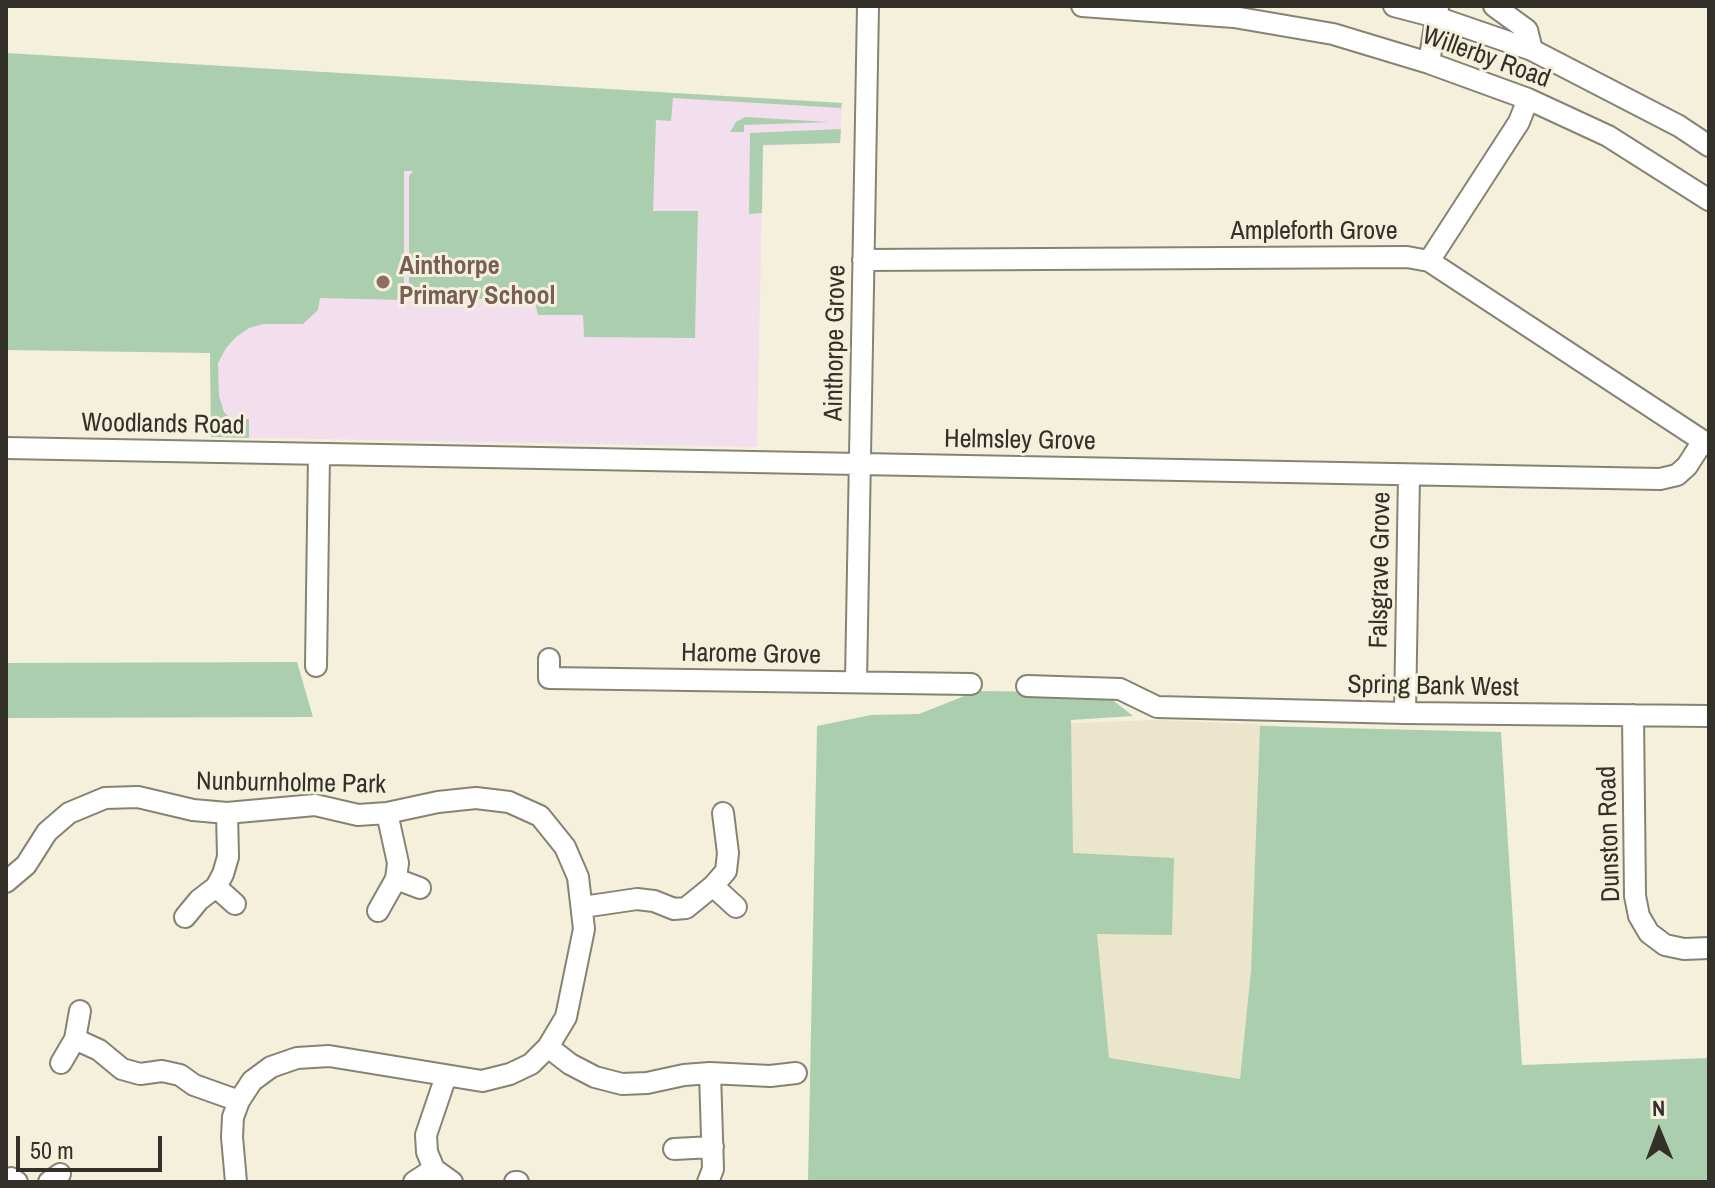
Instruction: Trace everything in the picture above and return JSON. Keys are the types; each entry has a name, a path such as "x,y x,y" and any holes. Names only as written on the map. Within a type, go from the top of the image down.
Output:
{"street":[{"name":"Ainthorpe Grove","path":"856,681 868,6"},
{"name":"Willerby Road","path":"1082,6 1234,17 1333,34 1429,63 1528,99 1608,136 1709,200"},
{"name":"Willerby Road","path":"1394,6 1437,12 1532,50 1679,126 1709,146"},
{"path":"1494,6 1527,30 1532,50"},
{"path":"1429,63 1437,12"},
{"path":"1429,261 1519,122 1528,99"},
{"path":"1679,126 1709,126"},
{"name":"Ampleforth Grove","path":"863,260 1407,257 1429,261 1706,443"},
{"name":"Helmsley Grove","path":"319,454 1660,479 1677,475 1706,443"},
{"name":"Woodlands Road","path":"6,448 319,454"},
{"path":"316,666 319,454"},
{"name":"Falsgrave Grove","path":"1405,713 1409,475"},
{"name":"Harome Grove","path":"549,659 549,678 971,684"},
{"name":"Spring Bank West","path":"1027,686 1120,689 1157,707 1709,716"},
{"name":"Dunston Road","path":"1633,715 1635,896 1639,916 1649,933 1665,945 1684,949 1709,948"},
{"name":"Nunburnholme Park","path":"6,882 26,865 47,832 69,813 105,798 138,797 193,810 227,813 315,805 358,815 476,798 509,802 540,816 565,847 578,877 583,907 584,929 566,1017 548,1047"},
{"path":"185,917 199,900 216,887 228,857 227,813"},
{"path":"378,911 396,879 398,863 387,813"},
{"path":"583,907 637,899 654,901 674,909 686,908 726,871 728,853 723,813"},
{"path":"396,879 420,888"},
{"path":"713,886 736,907"},
{"path":"216,887 235,904"},
{"path":"61,1063 75,1039 80,1011"},
{"path":"75,1039 99,1050 122,1069 140,1074 162,1071 180,1075 194,1085 239,1101"},
{"path":"236,1182 232,1137 233,1117 239,1101 252,1081 261,1074 297,1058 329,1056 482,1081 510,1074 531,1064 548,1047 570,1064 595,1077 622,1084 710,1073 770,1076 796,1073"},
{"path":"708,1182 713,1169 710,1073"},
{"path":"446,1076 426,1135 427,1152 434,1169 452,1182"},
{"path":"674,1149 713,1147"},
{"path":"414,1182 434,1169"}],"shaded area":[{"name":"Ainthorpe Primary School","path":"6,53 842,103 840,143 763,146 757,447 211,437 210,353 6,350"},
{"path":"1157,720 1277,725 1283,1110 1036,1127 1052,724"}],"green space":[{"name":"Ainthorpe Primary School","path":"6,53 842,103 841,108 673,98 671,121 656,120 653,211 698,211 695,338 584,337 583,315 538,315 534,299 409,299 409,176 413,171 404,171 404,300 320,298 318,310 303,324 264,324 249,328 236,337 218,363 219,396 224,412 231,419 249,419 249,438 211,437 210,353 6,350"},
{"path":"745,117 829,122 744,125 744,132 730,132 736,122"},
{"path":"841,129 840,143 763,145 762,213 749,214 750,133"},
{"path":"297,662 313,717 6,718 6,663"},
{"path":"977,691 1064,692 1110,698 1133,716 1071,720 1073,853 1174,858 1172,935 1097,934 1109,1058 1240,1079 1251,971 1260,726 1501,732 1522,1065 1709,1058 1709,1182 808,1182 817,726 871,715 919,714"}],"place":[{"name":"Ainthorpe Primary School","path":"383,282"}]}
